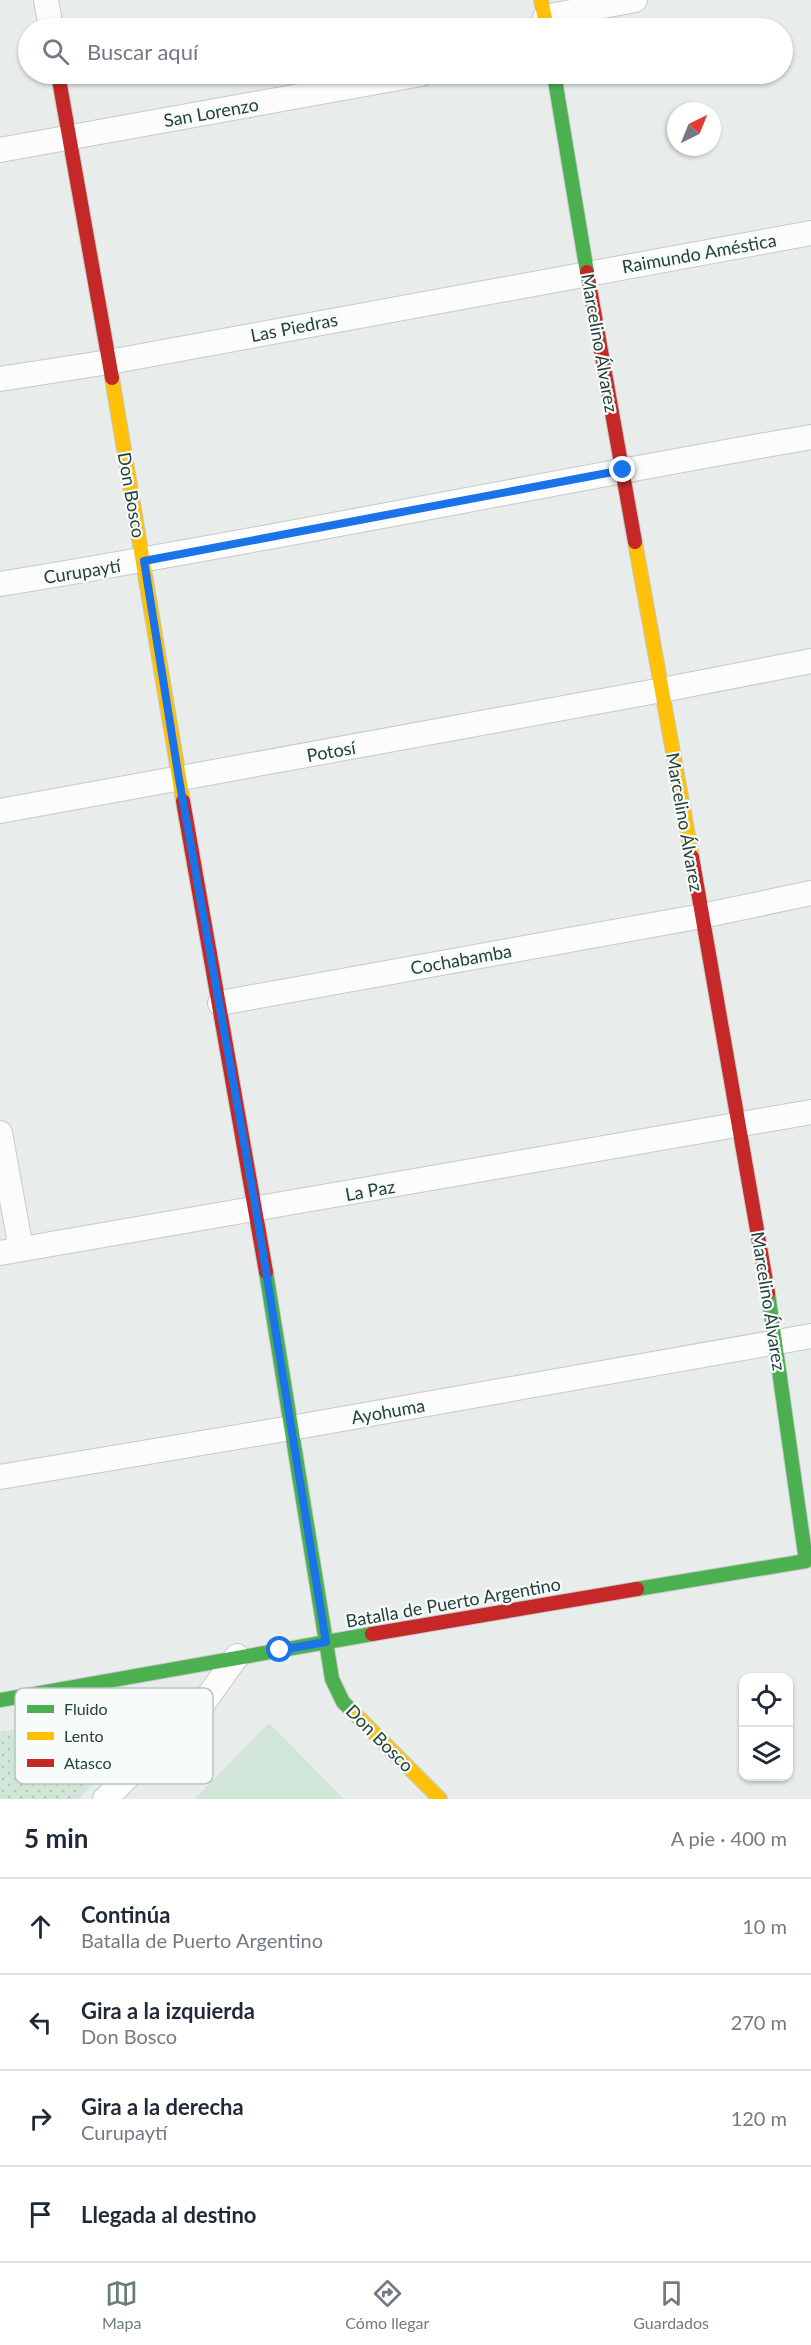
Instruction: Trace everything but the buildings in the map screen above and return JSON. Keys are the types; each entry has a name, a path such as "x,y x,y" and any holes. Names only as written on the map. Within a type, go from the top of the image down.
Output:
{"main road":[{"name":"Don Bosco","path":"60,84 144,561 179,779 256,1210 332,1679 343,1702 440,1799"},
{"name":"Marcelino Álvarez","path":"556,84 587,273 740,1125 809,1564"},
{"name":"Batalla de Puerto Argentino","path":"65,1688 237,1656 809,1564"},
{"name":"Batalla de Puerto Argentino","path":"0,1700 15,1697"}],"street":[{"path":"46,0 49,18"},
{"path":"544,15 635,0"},
{"name":"San Lorenzo","path":"0,150 367,84"},
{"name":"Raimundo Améstica","path":"587,273 811,232"},
{"name":"Las Piedras","path":"0,379 109,362 587,273"},
{"name":"Curupaytí","path":"0,584 144,561 623,470 811,437"},
{"name":"Potosí","path":"0,811 811,661"},
{"name":"Cochabamba","path":"220,1003 702,916 811,893"},
{"name":"La Paz","path":"10,1251 811,1112"},
{"path":"0,1133 10,1251"},
{"name":"Ayohuma","path":"0,1477 811,1336"},
{"path":"213,1688 237,1656"},
{"path":"105,1799 120,1784"}],"green space":[{"path":"269,1723 344,1799 194,1799 209,1784 213,1784 213,1780"},
{"path":"15,1730 15,1784 93,1784 78,1799 0,1799 0,1732"}],"traffic: fast":[{"path":"556,84 587,272"},
{"path":"266,1272 332,1679 343,1702 356,1715"},
{"path":"637,1589 806,1561 768,1293"},
{"path":"68,1688 372,1634"},
{"path":"0,1700 15,1697"}],"traffic: slow":[{"path":"541,0 545,18"},
{"path":"112,378 183,801"},
{"path":"635,542 692,857"},
{"path":"356,1715 440,1799"}],"traffic: jam":[{"path":"60,84 112,378"},
{"path":"587,272 635,542"},
{"path":"183,801 266,1272"},
{"path":"692,857 768,1293"},
{"path":"372,1634 637,1589"}],"route":[{"path":"280,1650 326,1642 256,1210 179,779 144,561 623,470"}]}
